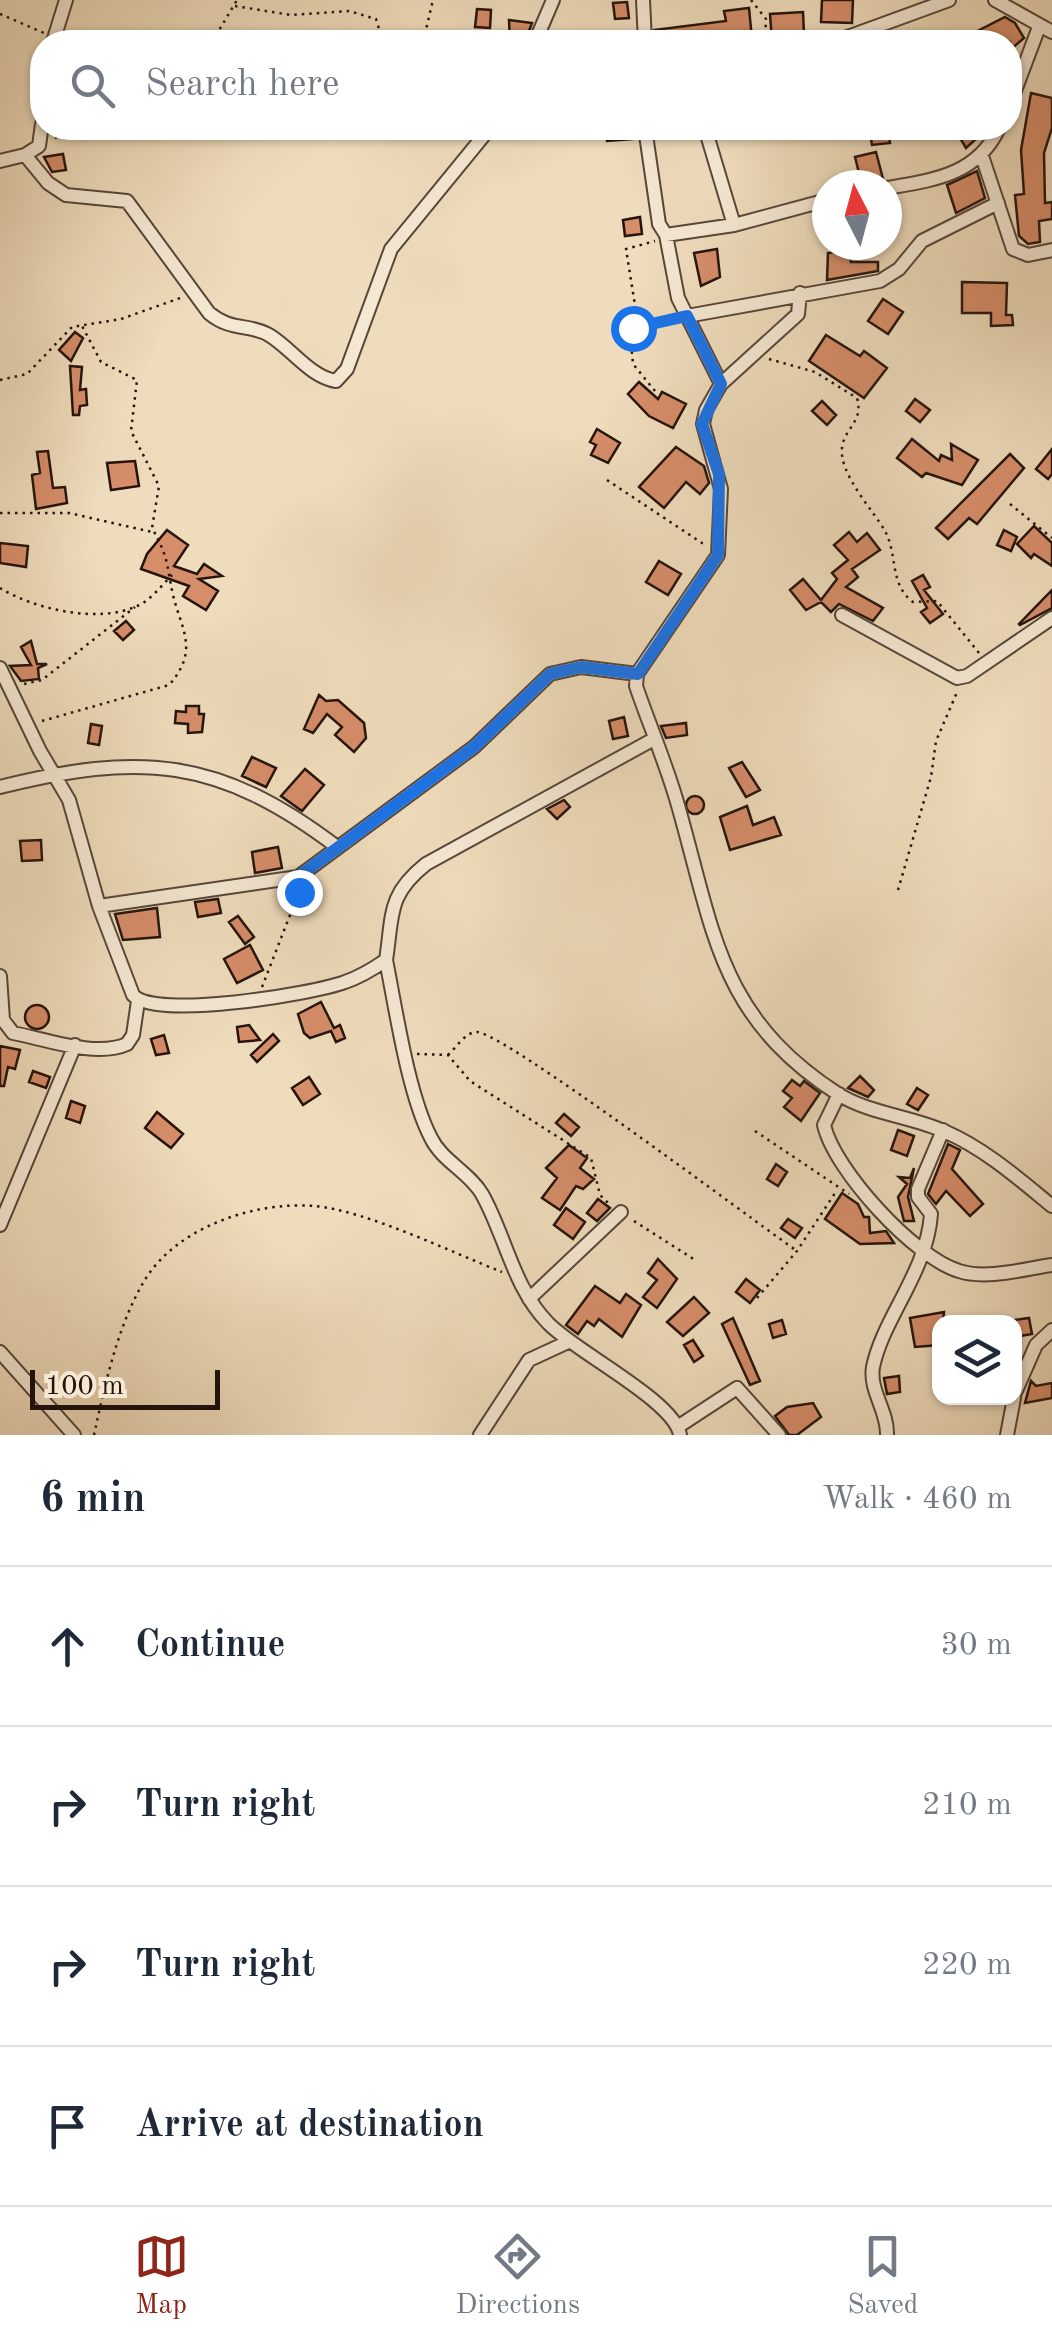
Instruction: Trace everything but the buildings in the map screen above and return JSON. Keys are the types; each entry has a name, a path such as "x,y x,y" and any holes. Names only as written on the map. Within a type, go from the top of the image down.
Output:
{"street":[{"path":"57,30 66,0"},
{"path":"541,30 553,0"},
{"path":"644,0 645,30"},
{"path":"867,30 949,0"},
{"path":"996,0 1046,29 1022,79"},
{"path":"0,160 26,156 39,146 40,140"},
{"path":"26,156 48,183 66,195 118,197 127,202 191,294 222,325 260,331 323,378 342,378 391,249 480,140"},
{"path":"647,140 659,224 666,237 678,298 721,384"},
{"path":"709,140 734,225"},
{"path":"902,185 944,178 982,156 992,140"},
{"path":"982,156 1008,237 1019,254 1052,250"},
{"path":"687,316 880,281 899,270 922,240 998,203"},
{"path":"666,237 734,225 812,204"},
{"path":"800,293 798,314 721,384 702,424 719,474 718,555 638,674 636,686 732,987 777,1041 839,1094 944,1130 972,1145 1052,1206"},
{"path":"842,615 948,676 967,676 1052,618"},
{"path":"99,906 298,877 474,747 550,674 581,667 638,674"},
{"path":"0,668 77,821 99,906 138,1001 133,1035 127,1044 110,1048 13,1033 7,1028 0,976"},
{"path":"654,740 426,864 404,882 392,904 386,960 405,1054 430,1136 482,1195 529,1299 568,1342 631,1384 680,1430 736,1388 778,1435"},
{"path":"0,788 53,774 140,764 189,770 270,804 337,847"},
{"path":"138,1001 257,1002 344,983 386,960"},
{"path":"0,1225 75,1045"},
{"path":"839,1094 824,1126 831,1148 881,1211 923,1254 974,1274 1052,1265"},
{"path":"886,1435 874,1388 874,1362 923,1254 931,1214 918,1197 918,1189 944,1130"},
{"path":"529,1299 621,1212"},
{"path":"1022,1377 1036,1345 1052,1330"},
{"path":"480,1435 529,1360 568,1342"},
{"path":"0,1352 74,1435"},
{"path":"1007,1435 1012,1405"}],"path":[{"path":"220,30 237,0"},
{"path":"426,30 433,0"},
{"path":"751,0 766,19 766,30"},
{"path":"235,6 291,15 363,12 376,20 379,30"},
{"path":"0,14 33,30"},
{"path":"39,146 51,140"},
{"path":"638,327 626,249 666,237"},
{"path":"0,380 27,374 62,334 121,319 191,294"},
{"path":"655,391 633,364 630,332 687,316"},
{"path":"82,326 101,362 138,380 131,431 159,486 154,533"},
{"path":"754,354 815,372 857,398 860,410 843,443 843,458 860,498 887,534 895,575 914,602 937,601 945,608 986,662"},
{"path":"607,480 718,555"},
{"path":"1010,504 1052,538"},
{"path":"0,513 69,512 154,533 166,549 173,574 173,594 187,637 177,676 169,685 26,725"},
{"path":"8,686 42,680 173,574"},
{"path":"0,588 24,600 78,612 136,607"},
{"path":"898,890 941,725 967,676"},
{"path":"257,1002 286,917 298,898 298,877"},
{"path":"448,1056 468,1034 480,1032 494,1038 558,1077 797,1252"},
{"path":"405,1054 448,1056 470,1081 590,1158 600,1195 694,1260"},
{"path":"755,1132 853,1196"},
{"path":"757,1298 797,1252 838,1189"},
{"path":"94,1435 110,1368 144,1282 183,1242 254,1208 318,1206 517,1278"}],"route":[{"path":"299,892 298,877 474,747 550,674 581,667 638,674 714,567 720,541 719,474 702,424 721,384 687,316 633,328"}]}
